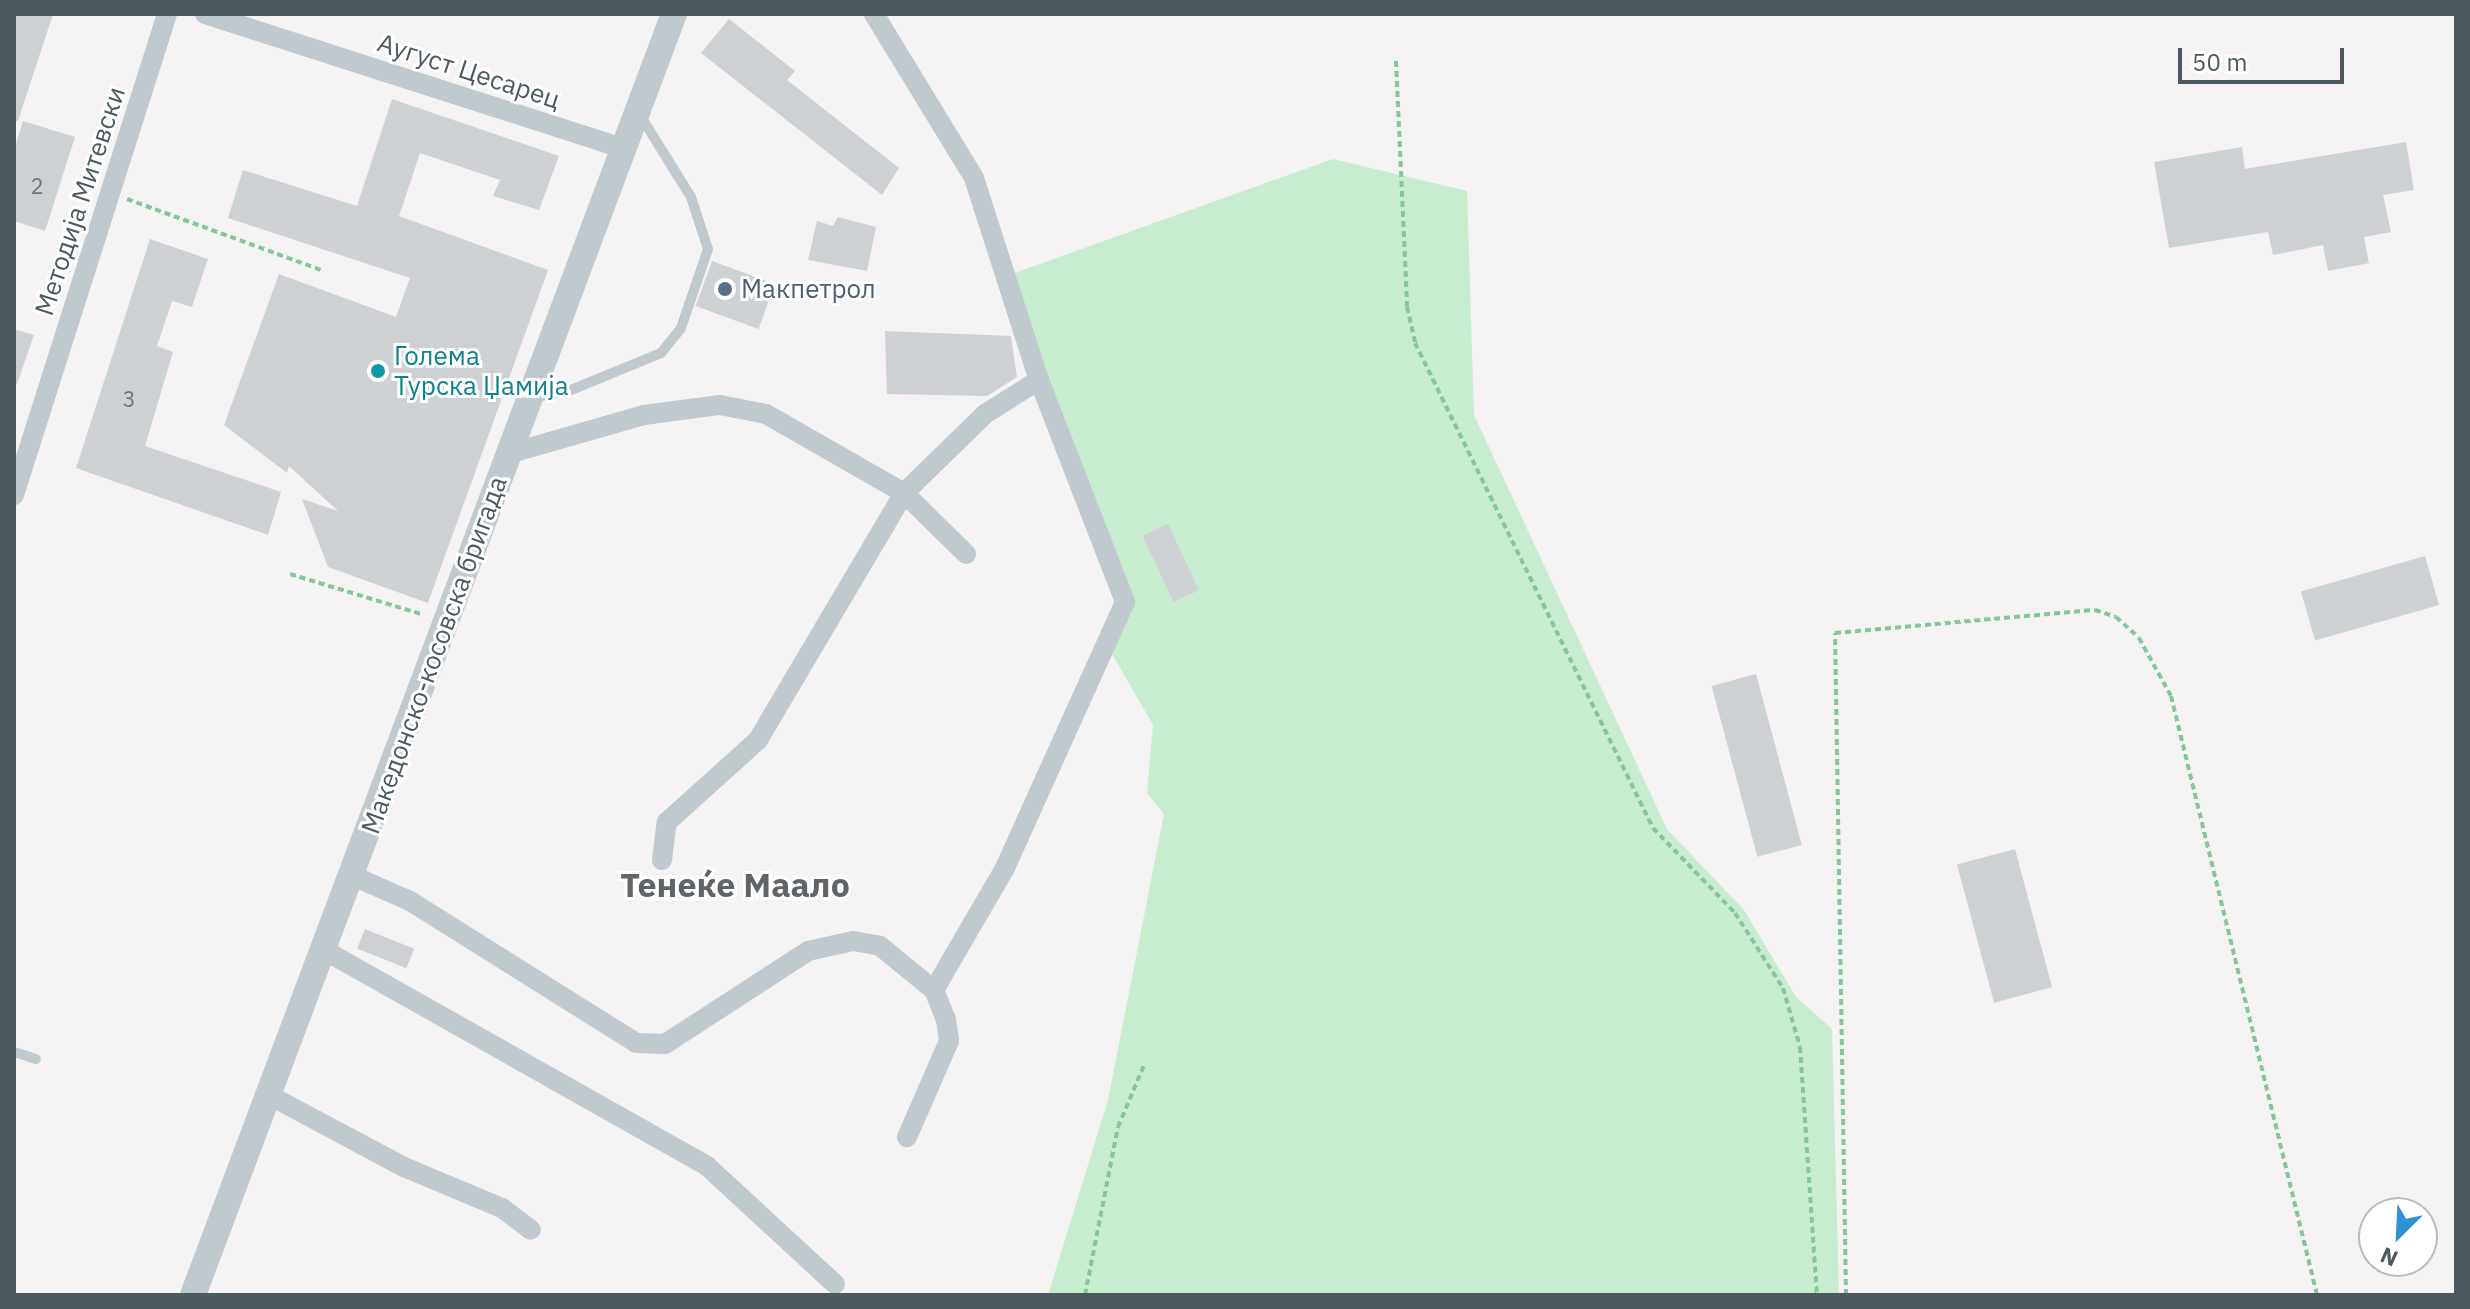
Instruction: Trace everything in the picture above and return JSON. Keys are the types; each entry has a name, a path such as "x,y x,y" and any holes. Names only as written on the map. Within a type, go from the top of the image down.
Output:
{"street":[{"name":"Методија Митевски","path":"14,495 167,14"},
{"name":"Аугуст Цесарец","path":"205,14 626,149"},
{"name":"Македонско-косовска бригада","path":"193,1295 353,876 508,454 626,149 674,14"},
{"path":"874,14 974,178 1039,380 1113,560 1124,615 1060,733 1005,868 934,990"},
{"path":"662,860 667,822 758,740 904,493 985,414 1039,380"},
{"path":"508,454 644,415 720,405 766,414 904,493 966,554"},
{"path":"353,876 410,901 636,1043 665,1044 808,951 853,941 902,957 934,990 949,1041 907,1137"},
{"path":"324,950 707,1166 835,1284"},
{"path":"269,1095 404,1167 502,1208 531,1230"}],"lane":[{"path":"530,398 640,363 661,353 681,328 708,249 691,197 637,112"},
{"path":"14,1052 36,1059"}],"path":[{"path":"1396,61 1407,307 1415,343 1653,828 1735,913 1783,988 1800,1047 1817,1295"},
{"path":"110,193 321,270"},
{"path":"290,574 446,621"},
{"path":"1846,1295 1835,633 2095,610 2116,617 2139,638 2171,696 2317,1295"},
{"path":"1085,1295 1118,1127 1144,1065"}],"green space":[{"path":"1333,159 1467,191 1474,415 1667,829 1744,910 1796,997 1832,1029 1839,1295 1048,1295 1108,1100 1164,814 1147,793 1153,725 1108,647 1124,614 1009,275"}],"building":[{"path":"14,14 53,14 18,121 14,121"},
{"path":"729,19 795,71 787,80 899,168 882,195 701,53"},
{"name":"Голема Турска Џамија","path":"392,99 559,156 539,210 493,196 500,180 420,153 399,216 548,270 428,603 328,567 302,499 338,511 289,466 287,473 224,425 279,274 396,317 410,278 228,218 243,170 357,206"},
{"path":"23,121 75,137 45,231 14,221 14,150"},
{"path":"2406,142 2414,190 2383,195 2391,232 2364,237 2369,263 2328,271 2323,245 2273,255 2268,232 2169,248 2154,162 2242,147 2245,169"},
{"path":"838,217 876,227 867,271 808,260 817,221 833,226"},
{"path":"150,239 208,259 192,307 172,301 157,346 173,352 145,446 281,492 268,535 76,468"},
{"path":"712,261 775,284 759,329 696,306"},
{"path":"14,329 34,335 17,384 14,384"},
{"path":"885,331 1011,336 1017,377 987,396 887,394"},
{"path":"1168,524 1199,590 1173,602 1143,536"},
{"path":"2425,556 2439,605 2315,641 2301,592"},
{"path":"1756,674 1802,845 1757,857 1712,686"},
{"path":"2015,849 2052,987 1994,1003 1957,865"},
{"path":"365,929 414,949 406,968 357,948"}],"place":[{"name":"Макпетрол","path":"725,289"},
{"name":"Голема Турска Џамија","path":"378,371"}],"district":[{"name":"Тенеќе Маало","path":"735,885"}]}
